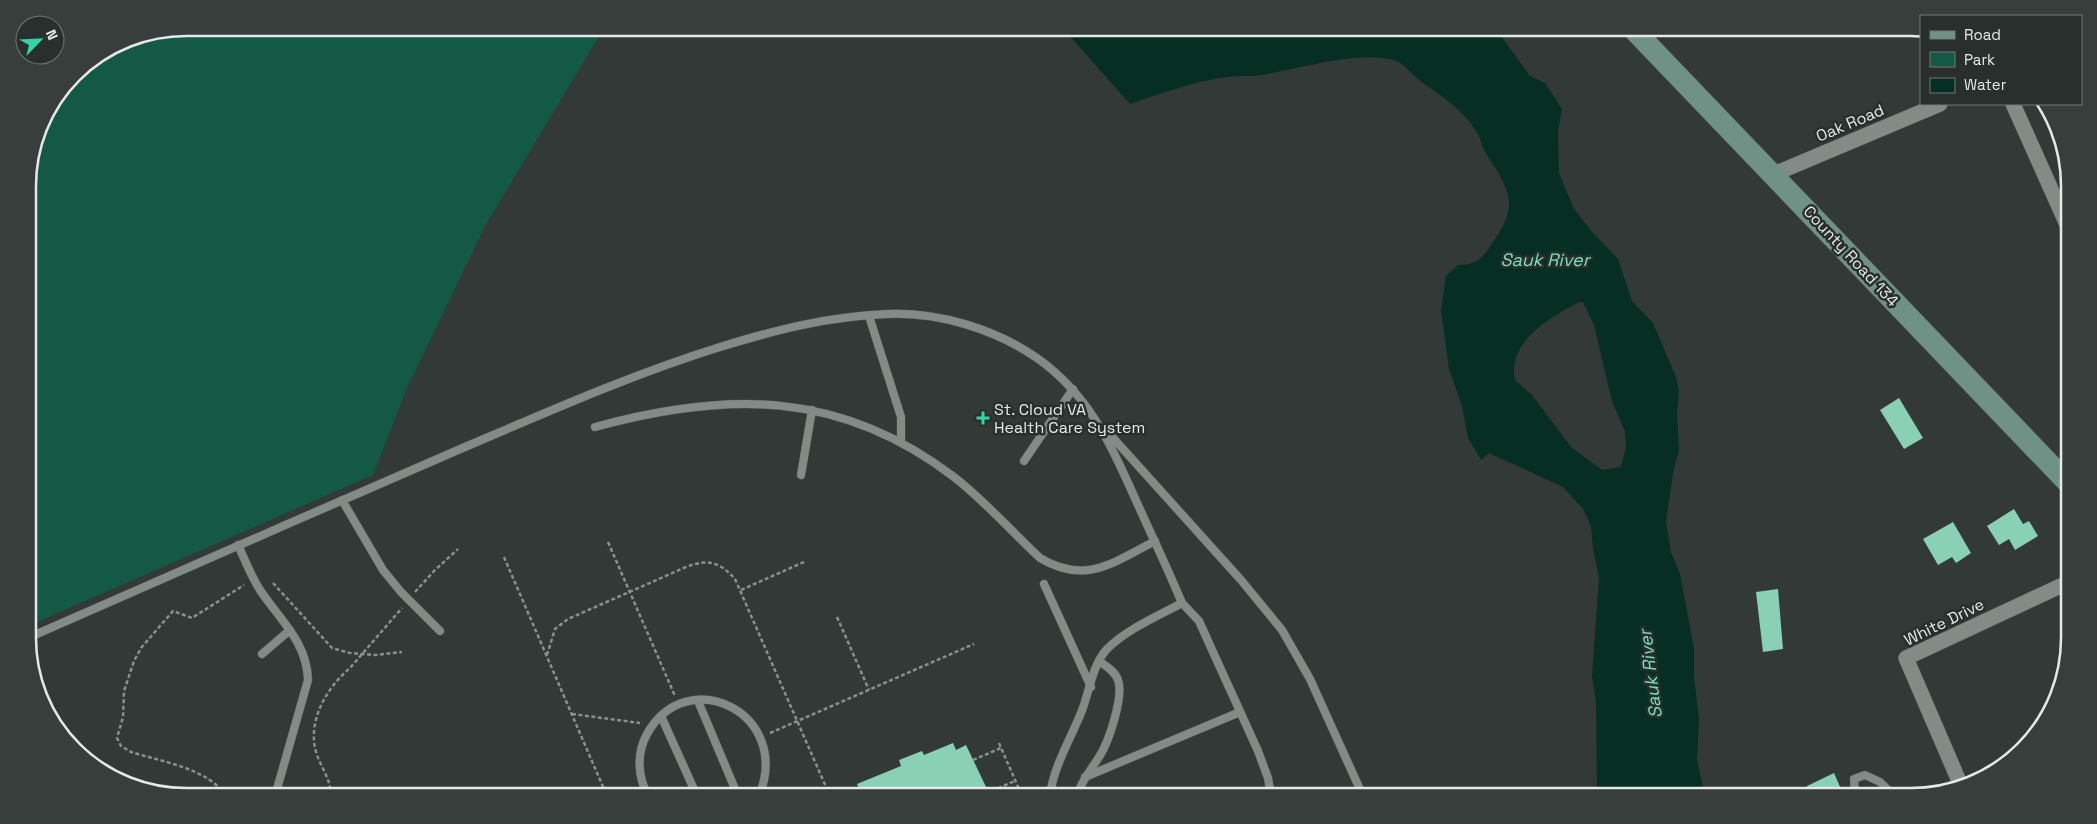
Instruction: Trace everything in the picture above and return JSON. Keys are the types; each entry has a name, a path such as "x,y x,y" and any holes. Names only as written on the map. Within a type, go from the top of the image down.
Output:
{"street":[{"name":"County Road 134","path":"1640,36 2061,476"},
{"name":"Oak Road","path":"1774,174 1938,105"},
{"path":"2014,105 2061,211"},
{"name":"White Drive","path":"1959,780 1906,658 2061,586"}],"lane":[{"path":"36,634 238,545 625,379 694,355 794,326 869,316 907,314 938,318 994,334 1038,359 1073,389 1096,418 1241,580 1282,630 1310,679 1359,787"},
{"path":"869,316 901,417 901,442"},
{"path":"1024,460 1073,389"},
{"path":"595,427 680,408 717,404 751,404 812,410 844,417 887,434 901,442 955,478 1040,558 1055,567 1074,572 1094,569 1155,541"},
{"path":"801,475 812,410"},
{"path":"1096,418 1112,447 1182,603 1199,621 1268,778 1270,787"},
{"path":"342,500 383,570 440,631"},
{"path":"238,545 254,579 300,644 308,664 308,680 277,788"},
{"path":"1044,584 1091,687"},
{"path":"1052,788 1056,771 1100,661 1115,642 1182,603"},
{"path":"262,654 290,630"},
{"path":"1080,787 1105,746 1119,700 1118,680 1115,673 1100,661"},
{"path":"698,700 735,788"},
{"path":"644,788 638,763 642,742 653,724 675,707 688,701 698,700 709,700 730,705 747,717 760,734 767,754 767,776 762,788"},
{"path":"1085,777 1240,712"},
{"path":"661,716 692,788"},
{"path":"1854,787 1854,779 1864,775 1873,777 1884,787"}],"path":[{"path":"608,542 675,696"},
{"path":"330,788 314,748 313,728 326,697 339,676 350,668 360,654 434,571 458,549"},
{"path":"504,557 603,788"},
{"path":"546,655 551,636 560,624 704,561 713,562 730,573 740,590 826,788"},
{"path":"740,590 804,562"},
{"path":"219,788 215,782 203,775 131,752 121,746 117,738 118,729 123,717 124,691 140,648 174,611 192,618 214,602 254,579"},
{"path":"273,583 332,648 360,654 388,655 402,652"},
{"path":"837,616 870,690"},
{"path":"770,733 974,644"},
{"path":"572,714 640,723"},
{"path":"999,743 1018,788"},
{"path":"973,760 1001,748"},
{"path":"1000,788 1015,781"}],"green space":[{"path":"177,37 599,37 485,226 407,388 373,475 36,622 37,177 39,157 56,111 80,80 111,56 148,41"}],"water":[{"name":"Sauk River","path":"1070,36 1501,36 1530,76 1545,83 1562,109 1558,131 1559,173 1574,209 1593,233 1618,259 1632,301 1653,323 1676,377 1679,391 1677,413 1679,450 1673,473 1666,522 1671,552 1680,574 1694,649 1694,677 1699,719 1697,760 1703,787 1597,787 1596,702 1592,676 1599,578 1591,526 1583,509 1563,487 1489,453 1481,460 1468,438 1462,406 1449,369 1441,310 1446,276 1458,265 1470,264 1479,260 1486,252 1504,223 1509,201 1503,181 1484,150 1479,136 1467,119 1454,106 1419,80 1403,65 1396,61 1366,57 1330,61 1262,75 1232,76 1203,81 1130,104","holes":["1579,302 1583,302 1594,325 1612,401 1625,432 1626,447 1621,467 1602,470 1571,447 1532,395 1515,380 1514,366 1524,342 1533,332 1556,315"]}],"building":[{"path":"1899,398 1923,438 1904,449 1880,410"},
{"path":"2014,509 2023,524 2029,521 2038,536 2015,550 2009,539 1999,545 1987,526"},
{"path":"1953,522 1971,553 1956,563 1952,557 1938,565 1923,539"},
{"path":"1778,589 1783,649 1763,652 1756,592"},
{"path":"953,743 956,750 966,745 986,788 859,788 857,784 901,766 899,760 922,751 924,755"},
{"path":"1834,773 1840,787 1807,787"}],"place":[{"name":"St. Cloud VA Health Care System","path":"983,418"}]}
